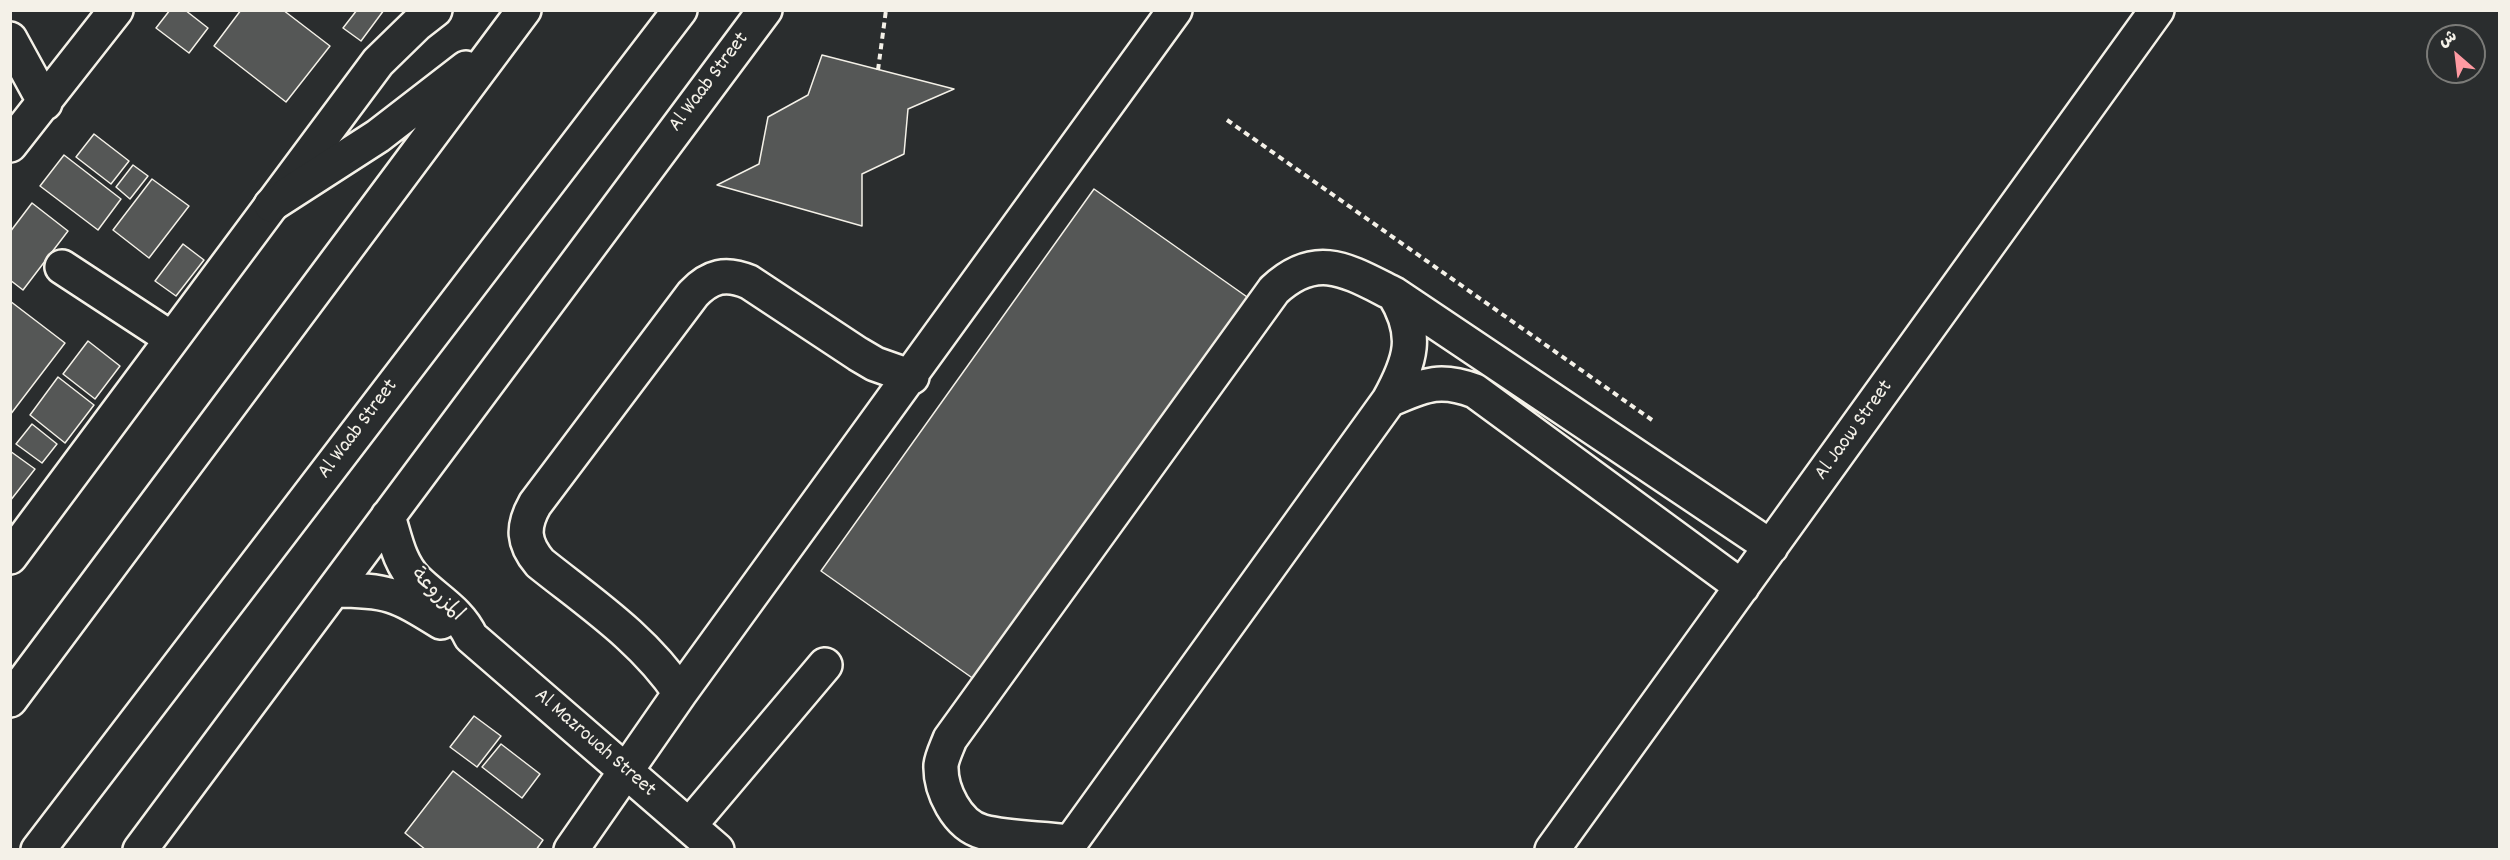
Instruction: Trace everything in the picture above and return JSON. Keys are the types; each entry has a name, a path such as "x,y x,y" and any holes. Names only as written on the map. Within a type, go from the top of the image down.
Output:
{"street":[{"path":"10,146 116,10"},
{"path":"10,557 378,62 435,10"},
{"name":"Al Waab Street","path":"38,849 680,10"},
{"name":"Al Waab Street","path":"140,849 765,10"},
{"path":"571,849 680,693 912,377 1175,10"},
{"name":"Al Jaow Street","path":"1552,849 1772,547 2157,10"},
{"path":"271,205 395,123 454,78 517,20"},
{"path":"10,700 517,20"},
{"path":"10,39 45,103"},
{"path":"63,267 172,339"},
{"path":"1394,294 1405,311 1411,348 1402,376 1389,400 1067,846 981,832 960,816 949,800 943,783 941,763 950,739 1274,290 1289,277 1315,267 1334,268 1394,294 1772,547"},
{"path":"680,693 638,641 540,563 529,550 525,534 527,518 535,504 693,294 704,282 718,276 735,276 749,282 875,364 912,377"},
{"path":"1389,400 1425,385 1445,382 1474,391 1742,587"},
{"name":"المزروعة","path":"388,516 398,550 408,571 460,617 471,637"},
{"name":"المزروعة","path":"334,590 385,592 471,637"},
{"name":"Al Mazrouah Street","path":"471,637 717,849"},
{"path":"689,826 825,665"}],"path":[{"path":"878,70 886,10"},
{"path":"1227,120 1656,422"}],"building":[{"path":"170,10 185,10 208,28 189,53 156,28"},
{"path":"241,10 283,10 330,46 286,102 214,46"},
{"path":"357,10 384,10 361,41 343,28"},
{"path":"822,55 954,89 908,109 904,154 862,174 862,226 717,185 759,164 768,117 808,95"},
{"path":"94,134 129,161 111,184 76,157"},
{"path":"64,155 121,199 98,230 40,186"},
{"path":"133,165 148,176 130,199 116,187"},
{"path":"152,179 189,206 149,258 113,230"},
{"path":"1094,189 1250,299 978,682 821,571"},
{"path":"32,203 68,231 23,290 10,280 10,232"},
{"path":"183,244 204,260 176,296 155,281"},
{"path":"10,301 65,343 10,415"},
{"path":"88,341 120,366 95,399 63,374"},
{"path":"58,377 94,405 65,443 30,415"},
{"path":"32,424 57,444 42,463 16,444"},
{"path":"10,451 35,469 10,501"},
{"path":"474,716 501,736 477,767 450,747"},
{"path":"501,744 540,774 522,798 482,767"},
{"path":"453,771 543,840 536,850 426,850 405,833"}]}
